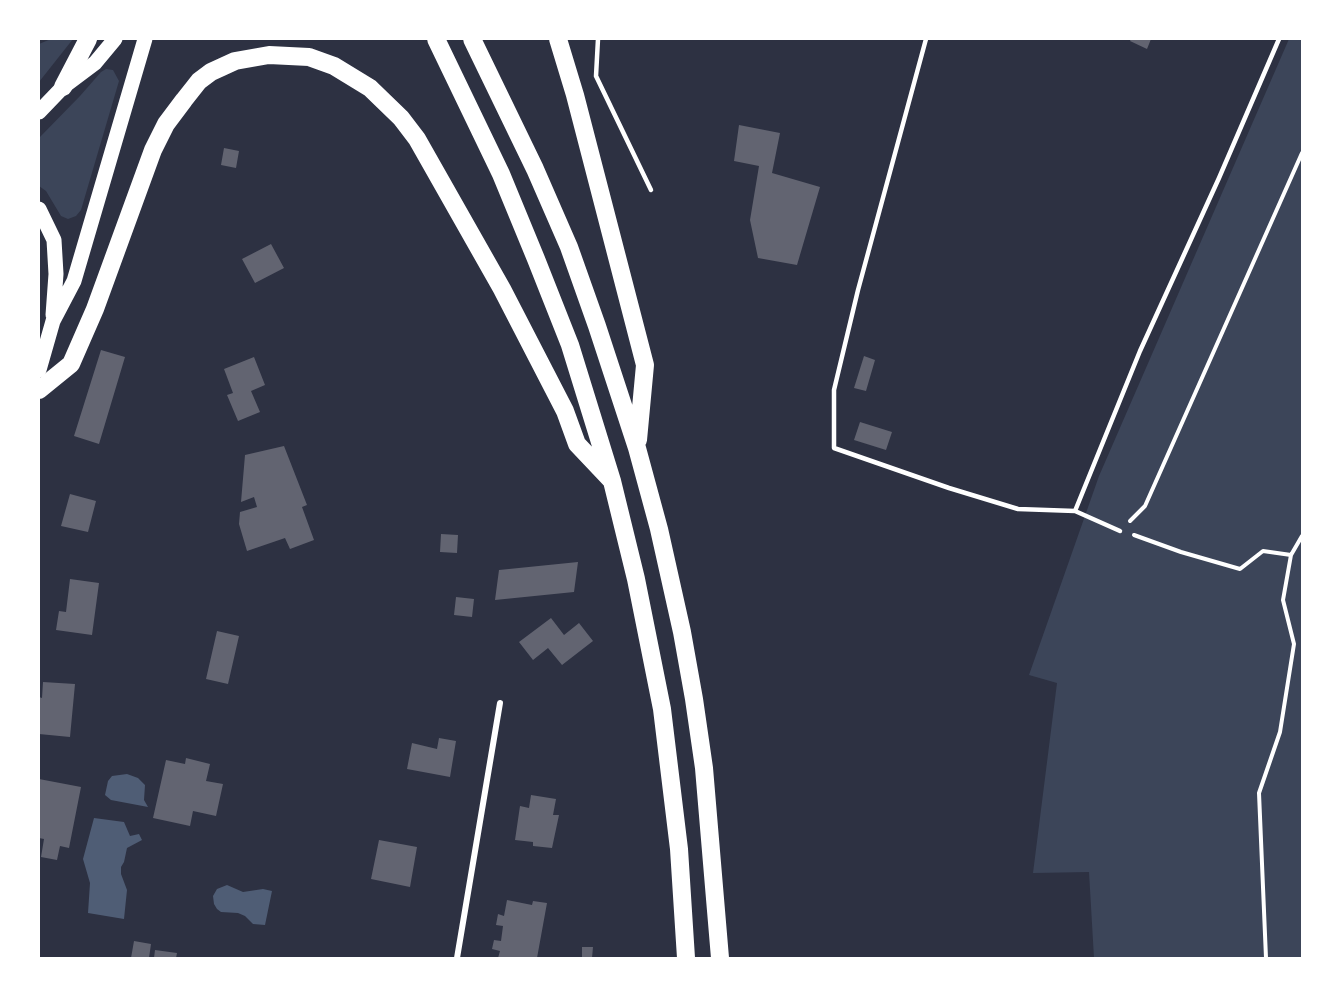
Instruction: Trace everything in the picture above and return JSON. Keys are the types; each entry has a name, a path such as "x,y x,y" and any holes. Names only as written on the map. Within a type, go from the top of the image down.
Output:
{"highway":[{"path":"63,87 88,39"},
{"path":"436,39 501,174 536,259 570,345 612,481 636,579 662,709 679,849 686,958"},
{"path":"472,39 535,169 569,248 601,336 637,448 664,552 694,699 704,768 720,958"},
{"path":"558,39 575,95 645,365 637,448"},
{"path":"39,390 71,364 95,309 153,150 166,124 184,100 211,72 235,61 269,54 309,57 334,66 370,88 401,118 417,139 502,288 565,411 577,444 612,481"}],"main road":[{"path":"39,112 63,87 95,63 115,39"},
{"path":"39,370 53,321 74,281 145,39"},
{"path":"39,209 54,240 56,274 53,321"}],"street":[{"path":"457,958 500,703"}],"lane":[{"path":"598,39 596,76 651,190"},
{"path":"926,39 858,290 834,390 834,448 1018,509 1075,511 1120,531"},
{"path":"1075,511 1140,351 1279,39"}],"path":[{"path":"1291,555 1263,551 1240,569 1120,531 1145,506 1302,153"},
{"path":"1266,958 1259,793 1280,732 1294,644 1283,600 1291,555 1302,536"}],"shaded area":[{"path":"51,39 73,39 39,82 39,44"},
{"path":"1289,39 1302,39 1302,958 1094,958 1089,872 1033,873 1057,683 1029,675 1099,476"},
{"path":"106,69 113,70 119,81 81,210 76,216 68,219 61,216 46,191 39,186 39,138"},
{"path":"127,774 138,778 145,785 144,800 148,807 111,800 105,795 108,781 112,776"},
{"path":"94,818 124,822 130,836 139,834 142,840 127,848 121,867 127,890 124,919 88,913 90,883 83,859"},
{"path":"227,885 243,892 263,889 272,891 265,925 253,924 238,913 221,912 217,909 213,896 217,889"}],"building":[{"path":"1131,39 1151,39 1147,49 1130,41"},
{"path":"739,125 780,133 772,173 820,187 797,265 758,258 750,220 759,166 734,161"},
{"path":"224,148 239,151 236,168 221,165"},
{"path":"271,244 284,268 255,283 242,259"},
{"path":"101,350 125,357 99,444 74,436"},
{"path":"864,356 875,360 866,391 854,388"},
{"path":"254,357 265,385 251,391 260,412 238,421 227,395 233,393 224,369"},
{"path":"860,422 892,432 886,450 854,440"},
{"path":"284,446 307,505 302,507 314,540 290,549 285,538 247,551 239,524 240,512 257,507 254,497 241,502 245,455"},
{"path":"70,494 96,501 88,532 61,526"},
{"path":"441,534 458,535 457,553 440,552"},
{"path":"578,562 574,592 495,600 499,570"},
{"path":"70,579 99,583 92,635 56,630 59,611 66,612"},
{"path":"456,597 474,599 472,617 454,615"},
{"path":"551,618 564,635 579,623 593,641 562,665 548,648 533,660 519,642"},
{"path":"217,631 239,636 228,684 206,679"},
{"path":"43,682 75,684 70,737 39,734 39,697 42,698"},
{"path":"439,738 456,741 450,777 407,769 412,743 437,749"},
{"path":"186,758 210,764 206,781 223,784 216,816 193,811 190,826 153,818 166,760 185,764"},
{"path":"39,779 81,787 69,848 60,846 57,860 41,857 44,839 39,838"},
{"path":"531,795 556,799 553,815 559,815 552,848 533,846 533,842 515,840 520,806 529,808"},
{"path":"379,840 417,847 410,887 371,879"},
{"path":"507,900 532,905 533,901 547,903 537,958 498,958 500,951 492,949 494,940 501,941 503,926 496,925 498,914 504,916"},
{"path":"134,941 151,944 149,958 131,958"},
{"path":"582,947 593,947 592,958 582,958"},
{"path":"155,950 177,953 176,958 154,958"}]}
